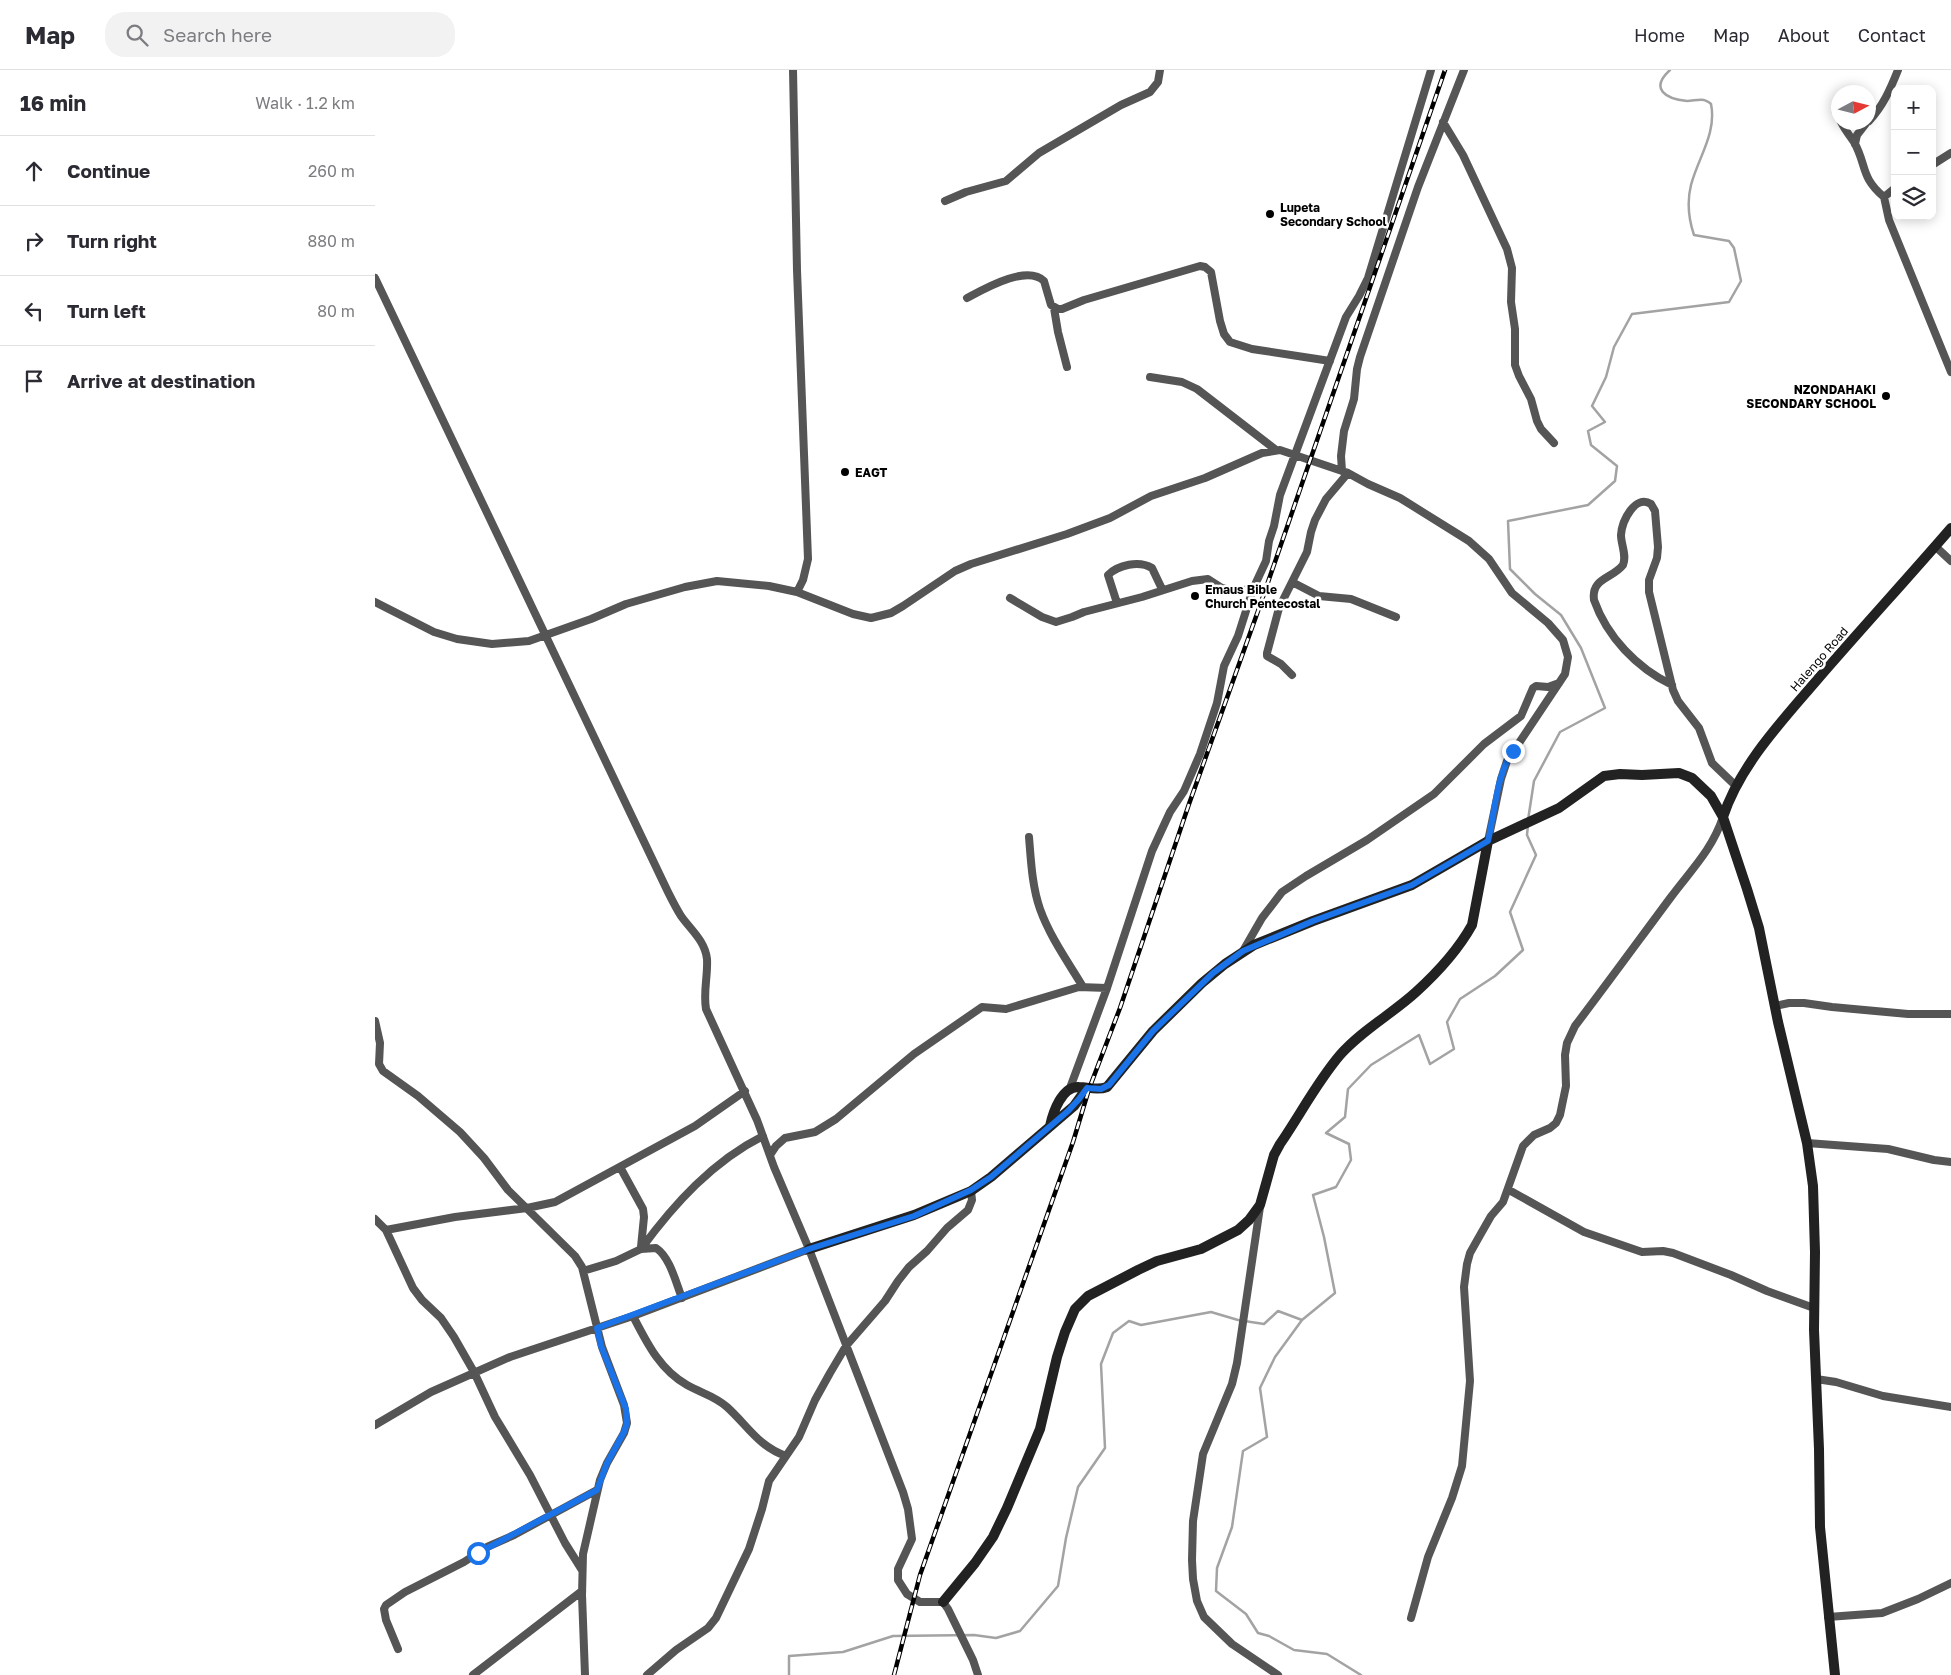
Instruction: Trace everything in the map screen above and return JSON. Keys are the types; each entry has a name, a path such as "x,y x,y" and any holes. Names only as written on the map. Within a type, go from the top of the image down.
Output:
{"street":[{"path":"793,70 796,251 808,559 807,569 797,592"},
{"path":"945,201 966,192 1006,181 1039,154 1121,105 1150,92 1158,82 1160,70"},
{"path":"1049,1126 1057,1105 1070,1088 1107,988 1154,846 1197,763 1215,710 1224,666 1238,636 1253,589 1266,560 1281,495 1346,317 1368,278 1431,70"},
{"path":"1292,675 1267,654 1279,608 1307,552 1311,532 1325,500 1345,472 1341,456 1343,431 1354,399 1360,357 1396,245 1464,70"},
{"path":"1876,113 1889,92 1897,70"},
{"path":"1443,122 1467,163 1509,255 1512,268 1511,302 1515,329 1515,365 1531,399 1541,429 1555,443"},
{"path":"1846,130 1855,144 1865,174 1874,188 1884,197 1889,220 1951,372"},
{"path":"1855,144 1857,135 1861,130"},
{"path":"1936,162 1951,153"},
{"path":"1884,197 1891,191"},
{"path":"1054,308 1062,309 1083,300 1193,268 1205,267 1211,272 1220,321 1224,334 1230,342 1251,349 1330,361"},
{"path":"967,298 996,284 1021,276 1033,275 1043,281 1051,305 1054,308 1057,332 1067,367"},
{"path":"375,278 668,892 682,917 705,949 707,959 704,994 706,1009 745,1091 809,1249 903,1492 908,1509 912,1539 898,1569 898,1580 907,1594 920,1602 943,1602"},
{"path":"1150,377 1183,382 1197,388 1276,450 1345,472 1410,503 1460,535 1483,553 1512,593 1548,623 1563,640 1567,649 1567,666 1559,683 1507,761 1501,779 1493,838 1472,925 1466,936 1455,951 1416,993 1357,1039 1331,1068 1274,1155 1260,1205 1237,1363 1232,1384 1203,1454 1193,1521 1192,1560 1197,1601 1204,1617 1232,1644 1278,1675"},
{"path":"375,602 434,632 457,639 503,644 529,640 591,619 626,604 707,582 728,581 797,592 853,614 871,618 881,616 903,606 955,571 971,564 1067,534 1110,518 1151,496 1205,478 1261,453 1276,450"},
{"path":"1672,685 1656,677 1635,662 1612,632 1594,600 1596,586 1623,565 1625,557 1621,544 1621,531 1632,508 1643,501 1651,504 1655,511 1659,547 1648,585 1672,685 1678,701 1699,728 1712,763 1736,786"},
{"name":"Halengo Road","path":"1723,818 1729,799 1756,755 1802,698 1951,528"},
{"path":"1935,547 1951,561"},
{"path":"1117,603 1108,575 1127,566 1140,563 1151,568 1162,589"},
{"path":"1011,598 1042,617 1056,622 1142,597 1183,582 1209,579 1228,590 1253,589"},
{"path":"1292,582 1319,596 1351,599 1395,617"},
{"path":"1243,951 1262,918 1282,892 1356,848 1416,808 1445,784 1485,744 1521,716 1533,688 1536,686 1547,687 1559,683"},
{"path":"1070,1088 1077,1086 1101,1089 1109,1085 1153,1031 1213,973 1243,951 1313,921 1412,885 1493,838 1559,808 1604,776 1619,774 1686,774 1711,796 1723,818 1759,928 1807,1143 1813,1186 1814,1308 1820,1527 1835,1675"},
{"path":"1411,1618 1428,1557 1452,1498 1462,1466 1470,1381 1464,1287 1470,1253 1491,1216 1503,1202 1509,1190 1515,1165 1523,1146 1535,1135 1551,1128 1556,1123 1566,1086 1565,1055 1567,1044 1575,1026 1706,853 1717,834 1723,818"},
{"path":"1029,837 1035,890 1040,908 1054,938 1083,987"},
{"path":"770,1155 785,1138 815,1132 823,1128 850,1108 920,1049 982,1007 1006,1009 1083,987 1107,988"},
{"path":"1775,1006 1789,1003 1805,1003 1832,1008 1909,1014 1951,1014"},
{"path":"375,1021 380,1043 379,1064 383,1071 418,1096 459,1132 484,1158 508,1190 575,1256 583,1271 601,1346 626,1409 627,1423 607,1463 597,1490 586,1536 582,1570 585,1675"},
{"path":"375,1425 431,1392 474,1372 535,1348 633,1316 809,1249 914,1216 971,1190 991,1177 1074,1106 1087,1088"},
{"path":"386,1230 455,1217 527,1208 555,1202 707,1119 745,1091"},
{"path":"641,1249 677,1203 695,1185 734,1152 763,1136"},
{"path":"1807,1143 1888,1149 1951,1162"},
{"path":"620,1166 643,1209 641,1249"},
{"path":"647,1675 676,1650 708,1628 716,1618 749,1549 763,1509 769,1481 799,1437 815,1400 846,1346 885,1301 909,1267 927,1252 947,1228 968,1210 972,1200 971,1190"},
{"path":"1509,1190 1584,1232 1642,1252 1663,1251 1673,1253 1814,1308"},
{"path":"943,1602 975,1563 993,1537 1007,1508 1040,1428 1065,1332 1075,1309 1082,1300 1157,1261 1195,1251 1229,1236 1249,1220 1260,1205"},
{"path":"375,1219 386,1230 413,1288 447,1327 474,1372 495,1417 526,1468 550,1515 582,1570"},
{"path":"583,1271 617,1261 641,1249 654,1247 661,1252 682,1298"},
{"path":"633,1316 657,1358 668,1372 685,1384 721,1402 767,1448 786,1456"},
{"path":"1816,1379 1836,1382 1883,1396 1951,1407"},
{"path":"398,1649 386,1620 384,1609 386,1605 405,1592 464,1562 487,1547 514,1535 597,1490"},
{"path":"1828,1616 1881,1613 1918,1599 1951,1582"},
{"path":"473,1675 582,1591"},
{"path":"943,1602 953,1616 973,1660 977,1675"}],"waterway":[{"path":"1528,820 1534,781 1560,732 1605,708 1581,648 1561,615 1535,594 1510,569 1508,521 1588,505 1615,481 1617,466 1591,445 1588,431 1605,422 1592,406 1606,377 1614,347 1632,314 1729,302 1741,281 1734,248 1729,241 1694,235 1689,210 1689,197 1694,175 1709,135 1712,115 1711,104 1704,100 1679,100 1663,92 1661,83 1670,70"},
{"path":"1361,1675 1327,1654 1294,1650 1269,1636 1258,1633 1246,1614 1216,1591 1217,1568 1232,1527 1243,1451 1267,1437 1260,1388 1275,1357 1302,1320 1335,1293 1324,1237 1313,1195 1336,1187 1351,1160 1349,1144 1326,1133 1345,1117 1348,1089 1371,1065 1419,1035 1430,1064 1454,1049 1447,1022 1460,999 1495,976 1523,950 1510,912 1536,855 1527,835 1528,825"},
{"path":"789,1675 789,1656 843,1652 893,1636 974,1635 996,1638 1020,1631 1058,1586 1066,1538 1078,1487 1105,1448 1101,1364 1113,1333 1129,1321 1141,1325 1211,1312 1238,1320 1264,1324 1278,1311 1302,1320"}],"railway":[{"path":"894,1675 920,1575 1073,1142 1089,1089 1120,1008 1189,804 1258,611 1445,70"}],"place":[{"name":"Lupeta Secondary School","path":"1270,214"},
{"name":"NZONDAHAKI SECONDARY SCHOOL","path":"1886,396"},
{"name":"EAGT","path":"845,472"},
{"name":"Emaus Bible Church Pentecostal","path":"1195,596"}],"route":[{"path":"478,1553 597,1490 607,1463 627,1423 626,1409 601,1346 597,1328 682,1298 809,1249 914,1216 980,1185 1074,1106 1087,1088 1101,1089 1107,1087 1153,1031 1213,973 1243,951 1313,921 1412,885 1488,841 1501,779 1507,761 1513,751"}]}
